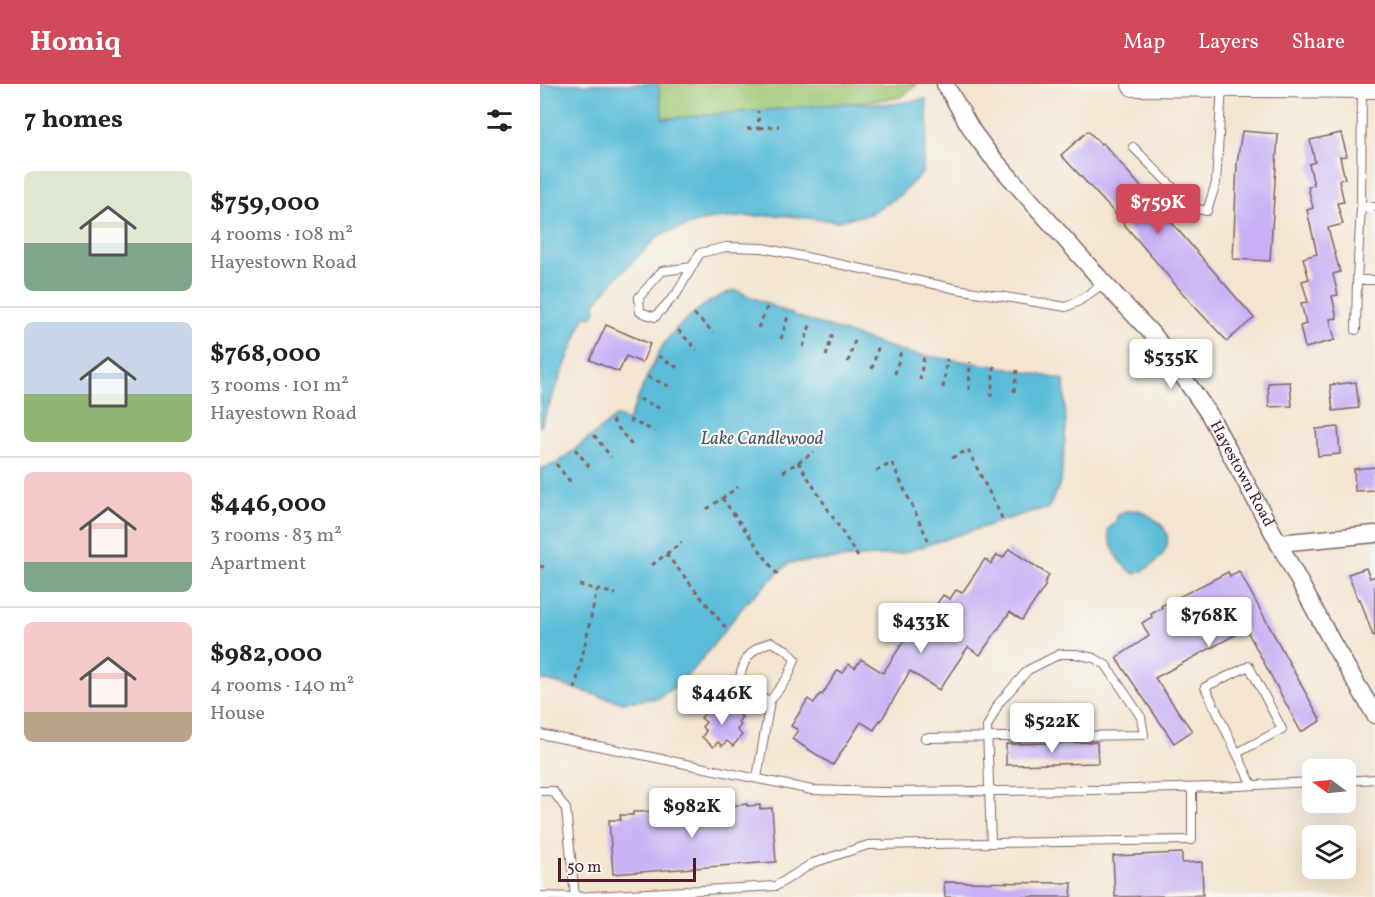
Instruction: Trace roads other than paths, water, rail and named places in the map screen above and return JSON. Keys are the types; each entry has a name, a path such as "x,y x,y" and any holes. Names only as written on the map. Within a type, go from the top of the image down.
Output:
{"street":[{"name":"Hayestown Road","path":"945,84 991,156 1156,338 1209,414 1278,543 1375,715"},
{"path":"1134,84 1361,86"},
{"path":"1278,543 1375,534"}],"lane":[{"path":"1133,147 1193,208 1207,211 1216,183 1221,86"},
{"path":"1356,330 1361,207 1361,86"},
{"path":"1361,207 1375,207"},
{"path":"692,267 662,271 639,297 640,312 656,316 677,293 692,267 700,253 726,247 763,248 957,289 1066,307 1079,301 1104,283"},
{"path":"1358,280 1375,280"},
{"path":"757,778 770,701 788,676 795,659 787,650 771,642 759,646 743,662 740,677 748,692 770,701"},
{"path":"925,738 988,737 1143,735 1141,717 1106,665 1094,658 1076,654 1060,654 1028,670 999,703 987,727 988,737 990,791 991,843"},
{"path":"1237,753 1282,729 1249,666 1205,687 1252,785"},
{"path":"540,734 812,790 880,792 1192,788 1302,782"},
{"path":"1356,780 1375,779"},
{"path":"540,896 575,897 776,886 813,864 868,845 1192,840 1192,788"},
{"path":"540,791 553,791 566,809 575,897"}],"water":[{"path":"540,84 658,84 663,119 847,103 893,104 926,99 928,129 922,173 899,196 870,214 836,221 778,215 707,220 661,234 619,275 595,303 596,311 592,317 585,315 540,428"},
{"name":"Lake Candlewood","path":"735,290 798,317 907,353 1008,368 1064,380 1066,427 1061,481 1048,509 1033,511 899,554 789,563 746,603 682,681 659,698 621,702 540,679 540,469 556,464 617,416 628,421 654,362 670,336 686,319 705,305"},
{"path":"1139,510 1161,524 1167,535 1167,542 1165,550 1155,562 1135,574 1124,566 1116,555 1108,529 1115,523 1118,515 1126,511"}]}
